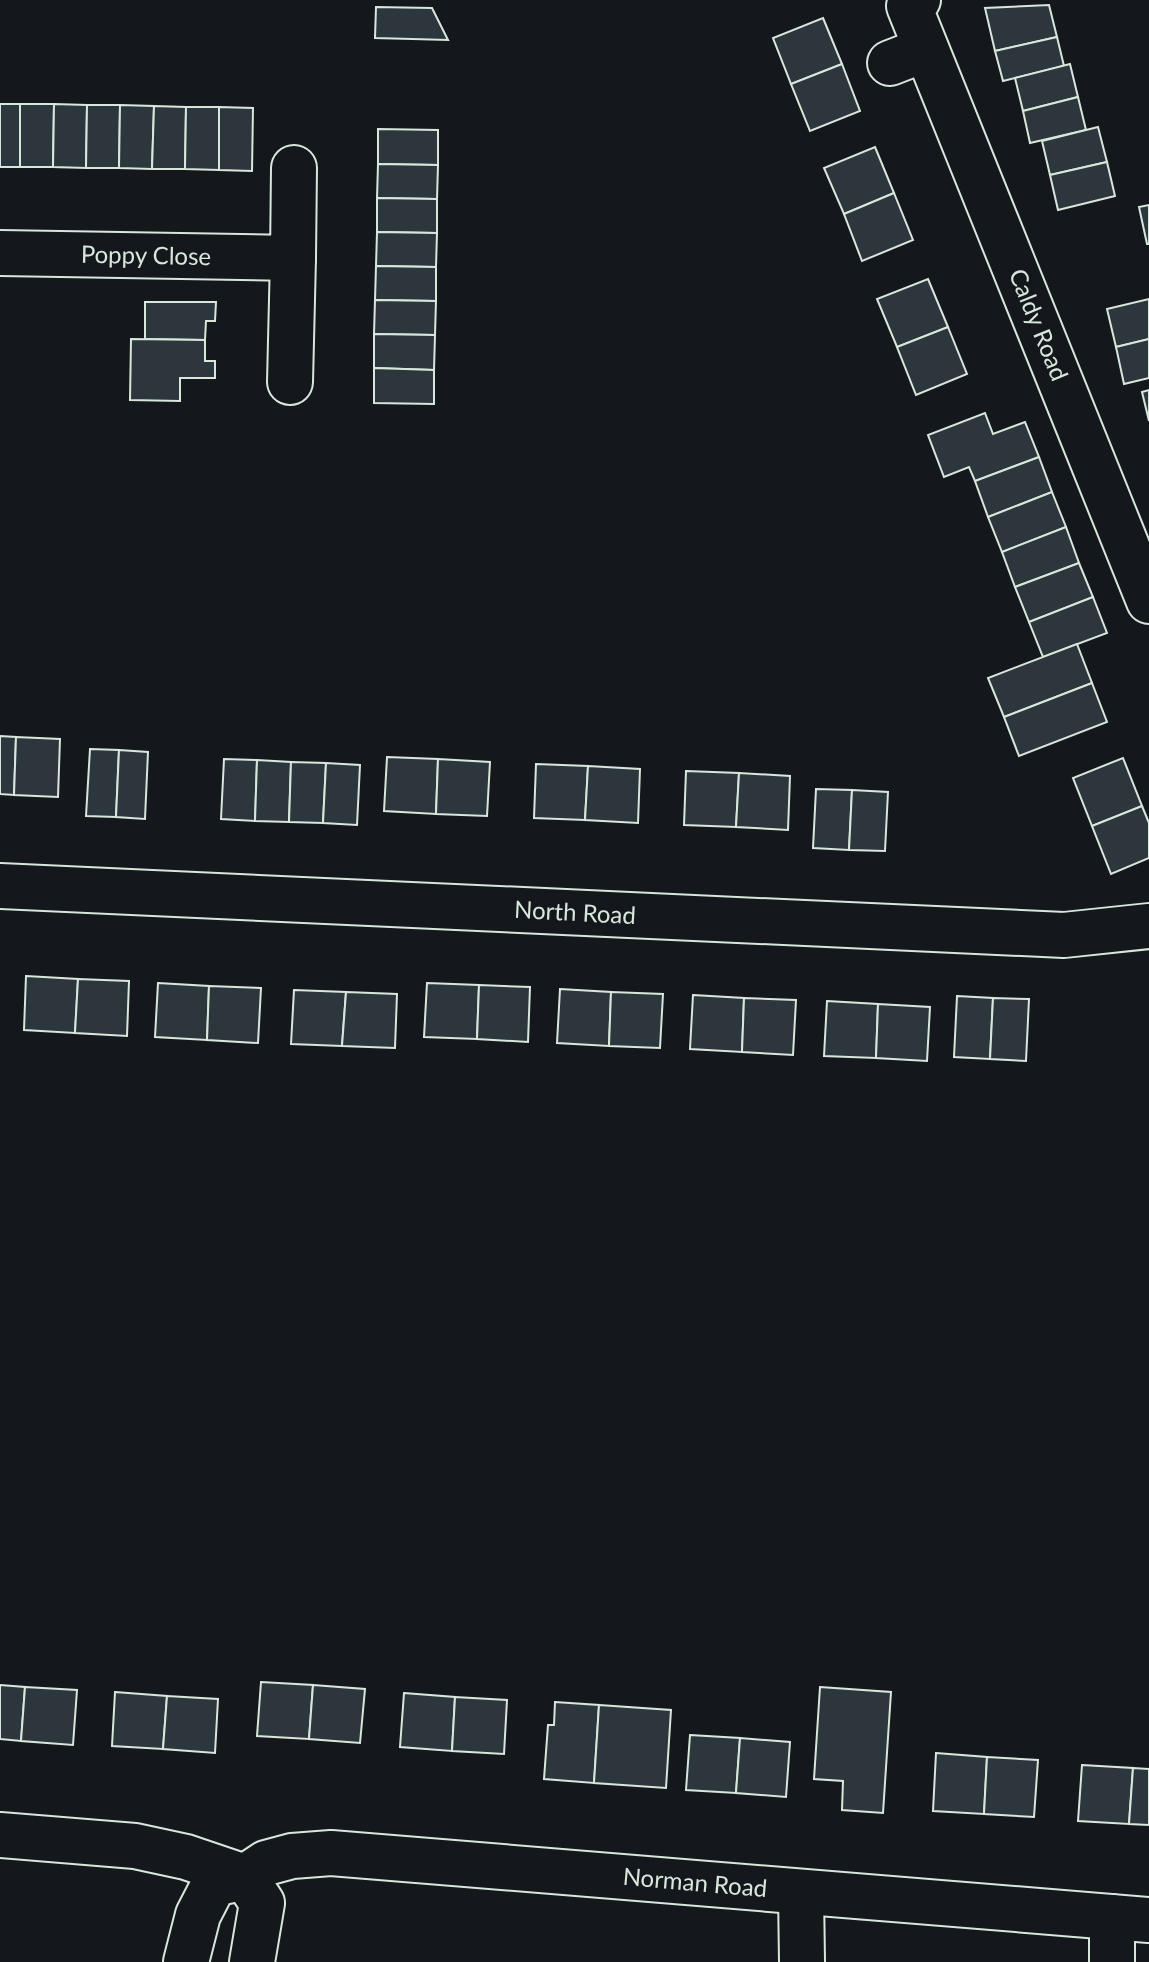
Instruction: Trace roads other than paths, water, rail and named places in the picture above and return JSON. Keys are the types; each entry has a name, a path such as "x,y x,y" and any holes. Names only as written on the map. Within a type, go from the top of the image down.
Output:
{"street":[{"name":"Caldy Road","path":"913,3 908,56 1149,601"},
{"path":"290,382 294,168"},
{"name":"Poppy Close","path":"0,253 293,258"},
{"name":"North Road","path":"0,886 1064,935 1149,926"},
{"path":"0,1835 135,1846 186,1857 245,1877 262,1903 252,1962"},
{"name":"Norman Road","path":"186,1962 198,1915 214,1884 245,1877 266,1863 292,1856 331,1853 1130,1918"},
{"path":"801,1892 802,1962"},
{"path":"1112,1962 1130,1918"}]}
